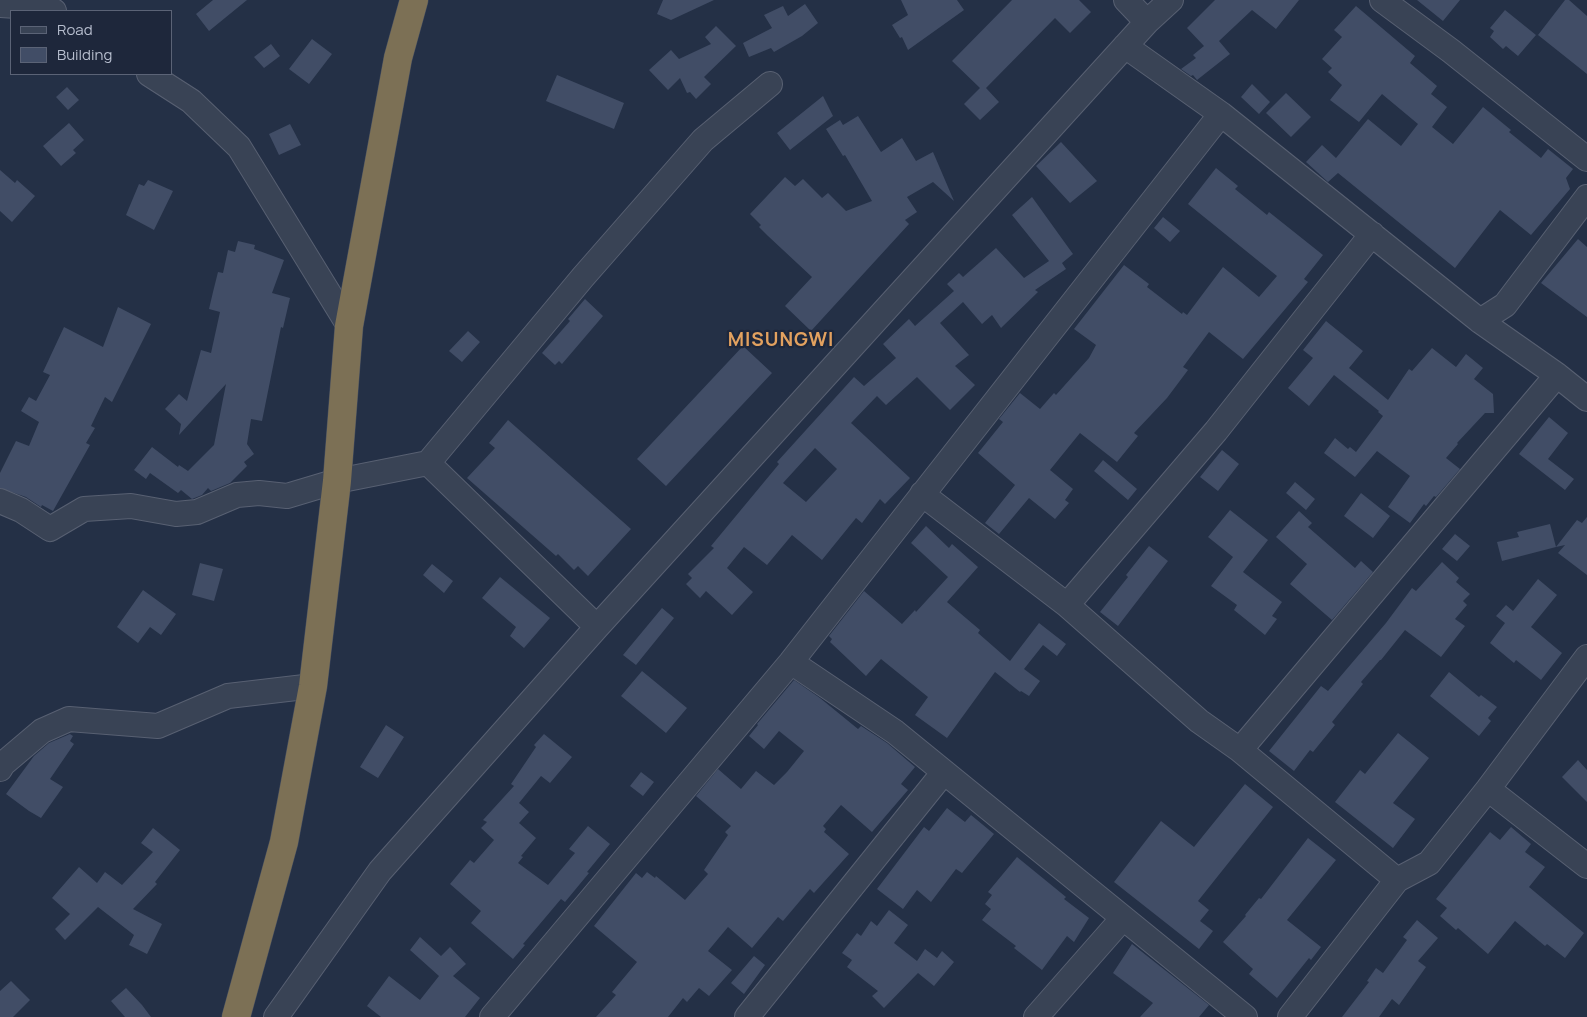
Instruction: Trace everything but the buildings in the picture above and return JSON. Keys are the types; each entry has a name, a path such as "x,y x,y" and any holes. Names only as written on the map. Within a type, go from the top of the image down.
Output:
{"highway":[{"path":"236,1017 284,842 313,686 337,481 348,326 398,58 414,0"}],"street":[{"path":"1126,0 1147,22"},
{"path":"276,1017 380,871 597,627 1125,46 1171,0"},
{"path":"1382,0 1452,52 1587,158"},
{"path":"0,5 49,8 52,10"},
{"path":"1125,46 1221,114 1480,321 1557,375 1587,399"},
{"path":"150,75 191,102 239,147 348,326"},
{"path":"0,500 21,510 50,529 84,509 130,506 176,514 196,512 237,495 259,493 287,496 337,481 428,462 583,277 703,140 770,84"},
{"path":"500,1014 791,662 1221,114"},
{"path":"1480,321 1505,305 1587,197"},
{"path":"1066,605 1216,431 1372,234"},
{"path":"1240,750 1557,375"},
{"path":"428,462 597,627"},
{"path":"922,494 1066,605 1199,721 1240,750 1397,880"},
{"path":"1290,1017 1397,880 1429,863 1488,789 1587,657"},
{"path":"791,662 895,732 1245,1017"},
{"path":"0,769 3,764 42,731 69,719 158,726 228,696 313,686"},
{"path":"747,1017 944,772"},
{"path":"1488,789 1587,866"},
{"path":"1036,1017 1124,918"}],"district":[{"name":"MISUNGWI","path":"781,341"}]}
